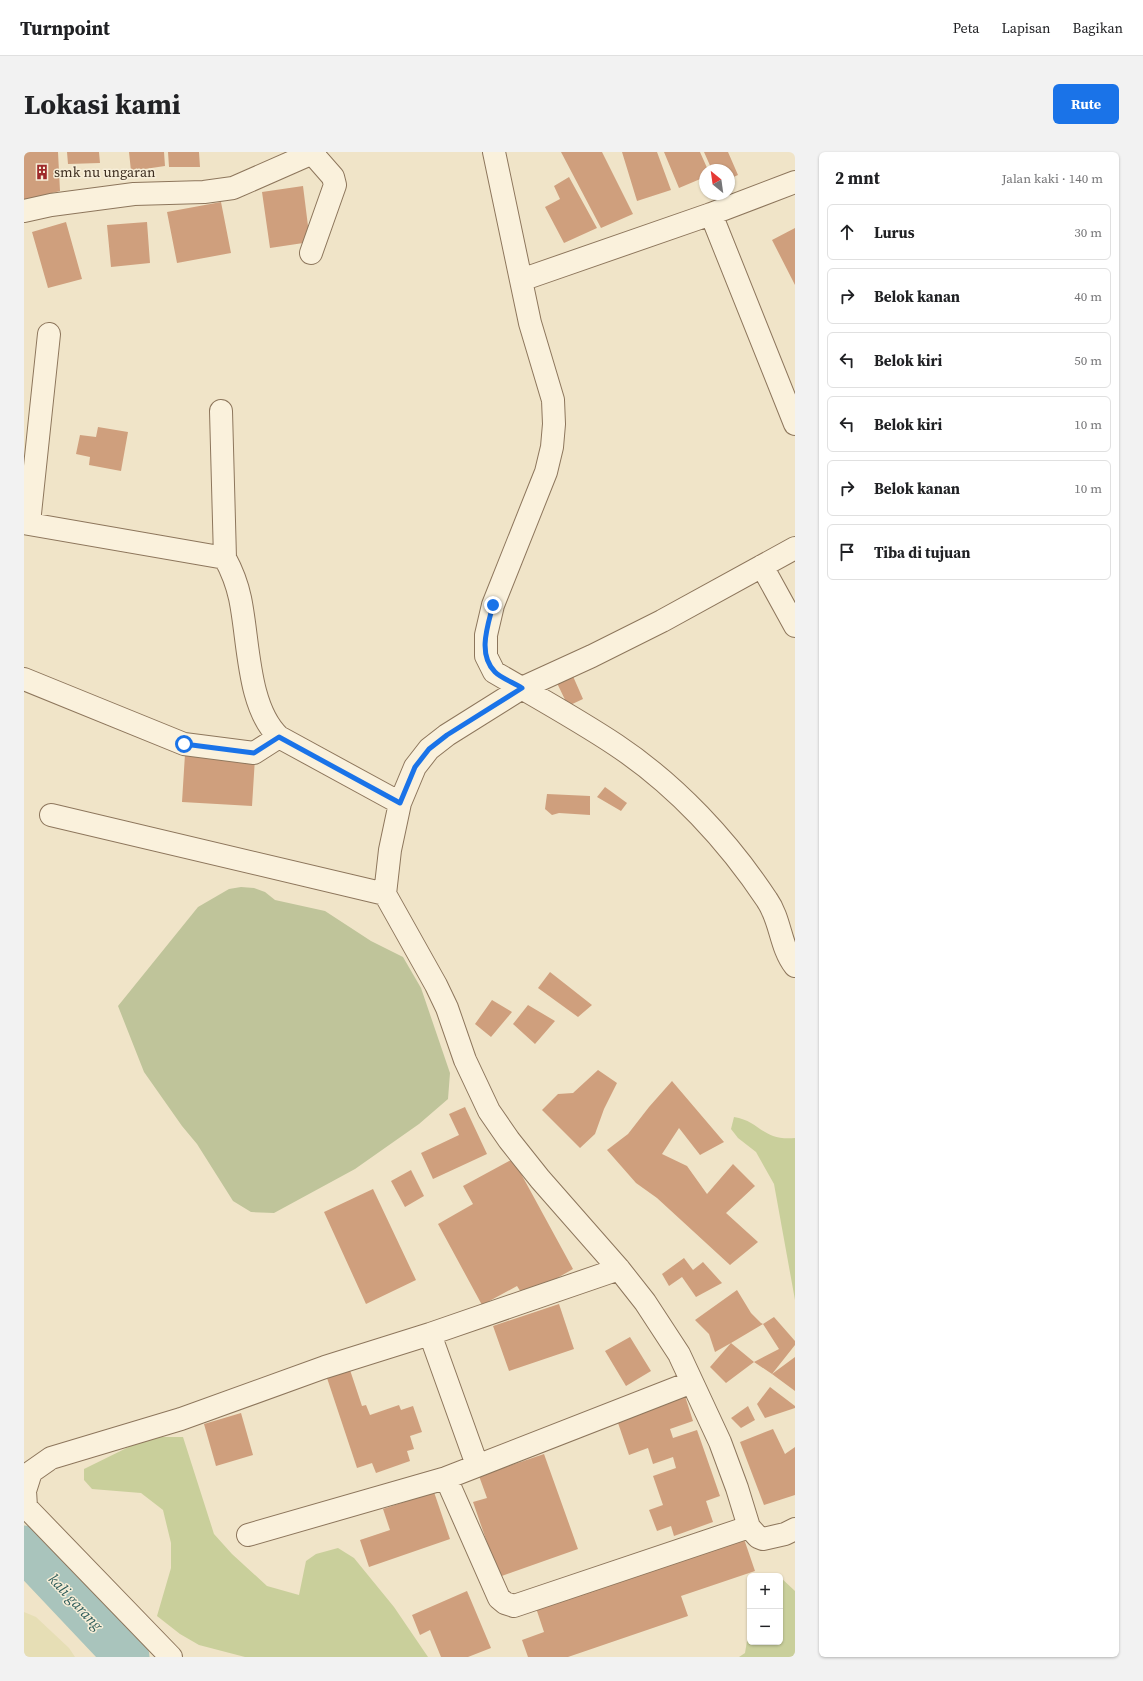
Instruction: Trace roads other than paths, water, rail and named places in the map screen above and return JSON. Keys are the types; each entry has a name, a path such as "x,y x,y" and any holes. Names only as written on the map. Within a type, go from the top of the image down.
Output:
{"street":[{"path":"24,211 51,205 134,194 204,192 233,188 313,152 333,177 335,184 311,252"},
{"path":"494,152 530,323 552,400 554,432 546,472 493,605 486,635 486,656 494,672 617,746 660,779 719,835 768,900 775,914 782,940 795,966"},
{"path":"522,280 711,214 795,182"},
{"path":"711,214 795,424"},
{"path":"49,334 27,523 225,558"},
{"path":"221,411 225,558 234,576 240,598 254,687 260,710 269,728 279,737 400,803"},
{"path":"795,548 627,638 522,688 447,735 429,749 415,767 400,803 390,850 385,894 439,990 447,1008 465,1060 490,1111 509,1140 540,1179 619,1269 645,1302 679,1354 720,1442 750,1527 758,1537 763,1539 785,1534 795,1529"},
{"path":"762,566 795,626"},
{"path":"24,679 184,744 254,753 279,737"},
{"path":"51,815 385,894"},
{"path":"171,1657 26,1508 25,1491 31,1472 50,1458 181,1419 325,1367 430,1334 619,1269"},
{"path":"430,1334 477,1465"},
{"path":"248,1535 446,1478 692,1382"},
{"path":"446,1478 499,1598 505,1603 514,1606 750,1527"}],"waterway":[{"name":"kali garang","path":"24,1548 127,1657"}],"place":[{"name":"smk nu ungaran","path":"42,172"}]}
